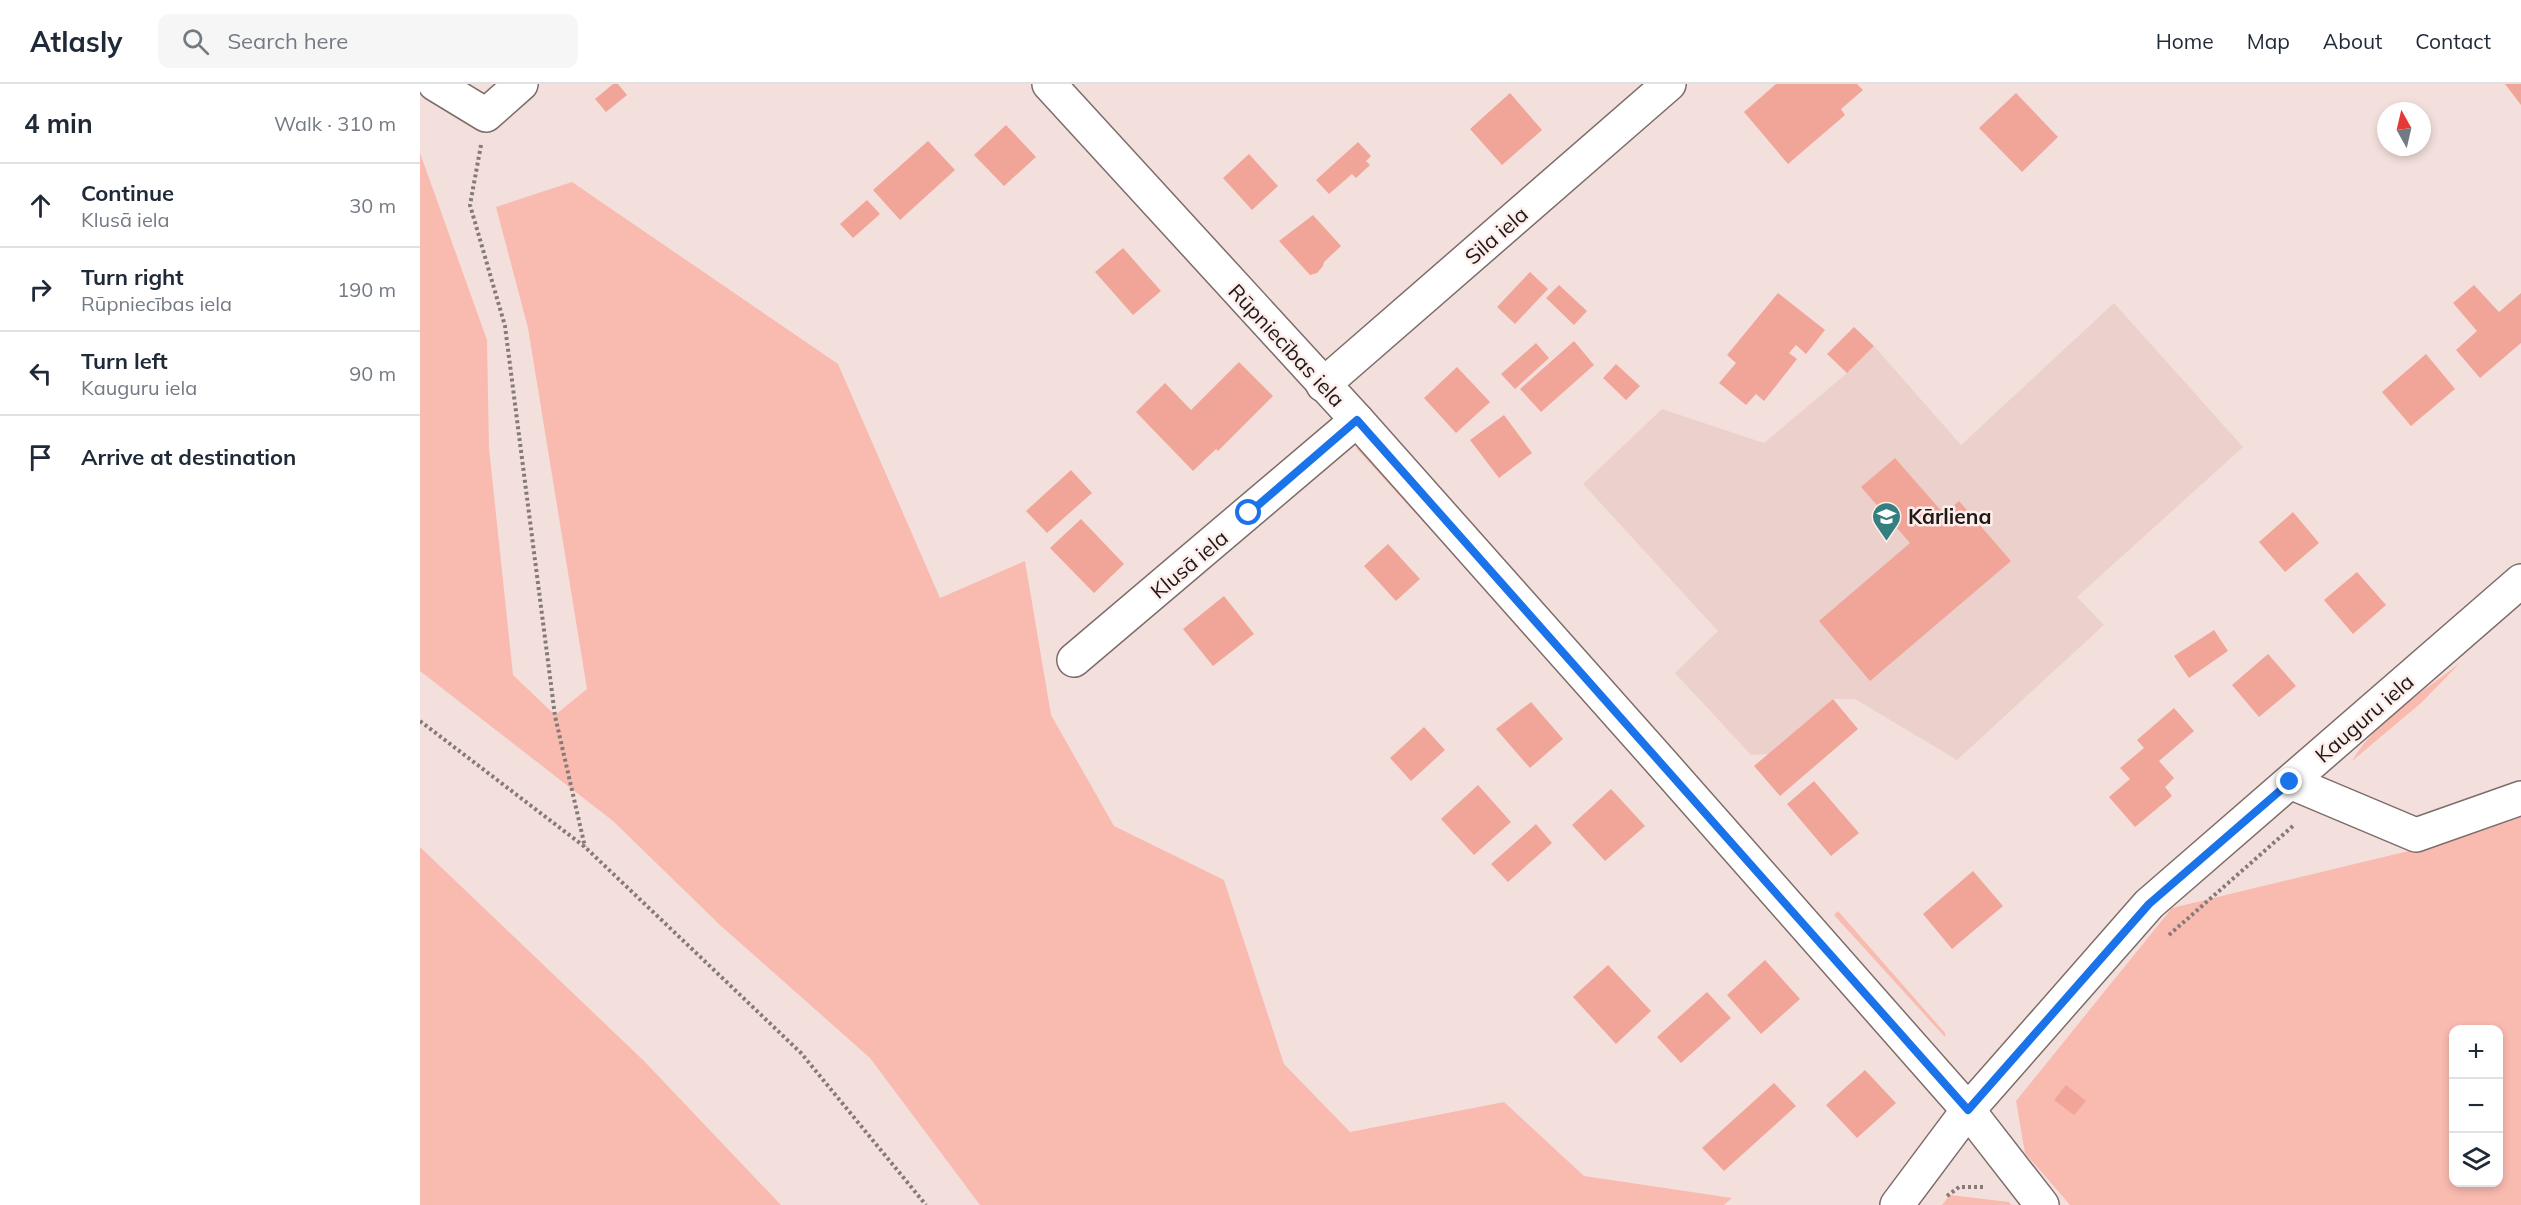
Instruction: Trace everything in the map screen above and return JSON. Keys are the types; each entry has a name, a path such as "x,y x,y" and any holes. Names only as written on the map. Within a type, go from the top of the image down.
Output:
{"street":[{"path":"435,84 486,115 520,84"},
{"name":"Rūpniecības iela","path":"1049,84 1357,420 1968,1110 2042,1205"},
{"name":"Sila iela","path":"1323,385 1669,84"},
{"name":"Klusā iela","path":"1074,660 1357,420"},
{"name":"Kauguru iela","path":"1897,1205 1968,1110 2149,904 2521,581"},
{"path":"2290,782 2416,835 2521,798"}],"path":[{"path":"486,115 470,205 505,326 555,716 585,847"},
{"path":"420,721 585,847 801,1053 926,1205"},
{"path":"2168,936 2291,829"},
{"path":"1943,1199 1959,1187 1993,1187"}],"shaded area":[{"path":"420,153 487,340 489,448 513,675 555,715 587,689 528,328 496,207 572,182 838,364 940,598 1025,561 1051,715 1114,826 1224,880 1284,1064 1350,1132 1504,1102 1584,1176 1732,1198 1724,1205 980,1205 870,1058 720,925 613,821 420,671"},
{"name":"Kārliena","path":"2114,303 2243,447 2077,597 2104,625 1957,760 1855,699 1833,699 1769,754 1751,755 1675,673 1718,631 1583,484 1662,409 1764,443 1847,373 1874,346 1961,445"},
{"path":"1356,448 1360,448 1544,654"},
{"path":"2460,663 2421,703 2352,761 2362,746 2387,720"},
{"path":"2521,792 2521,1205 2070,1205 2025,1153 2016,1101 2172,908 2421,848"},
{"path":"420,847 644,1061 781,1205 420,1205"},
{"path":"1838,911 1945,1033 1945,1037 1834,915"},
{"path":"1950,1195 2009,1202 2011,1205 1942,1205"}],"building":[{"path":"613,84 618,84 627,95 606,112 595,99"},
{"path":"1776,84 1857,84 1863,90 1841,109 1845,115 1788,164 1744,112"},
{"path":"2505,84 2521,84 2521,105"},
{"path":"1510,93 1542,130 1502,165 1470,129"},
{"path":"2016,93 2058,137 2022,172 1979,128"},
{"path":"1006,125 1036,157 1004,186 974,155"},
{"path":"928,141 955,170 900,220 873,190"},
{"path":"1358,142 1371,156 1366,161 1370,165 1356,178 1352,174 1329,194 1316,180"},
{"path":"1249,154 1278,186 1252,210 1223,178"},
{"path":"867,200 880,214 853,238 840,224"},
{"path":"1313,215 1341,246 1324,262 1317,273 1310,275 1279,241"},
{"path":"1123,248 1161,291 1133,315 1095,272"},
{"path":"1530,272 1548,289 1515,324 1497,307"},
{"path":"1559,285 1587,311 1574,325 1546,298"},
{"path":"2474,285 2499,312 2521,293 2521,343 2480,378 2456,350 2477,331 2453,303"},
{"path":"1778,293 1825,330 1806,354 1796,345 1789,353 1797,359 1764,401 1756,394 1746,405 1719,383 1736,363 1727,355"},
{"path":"1854,327 1874,346 1847,373 1827,354"},
{"path":"1574,341 1594,365 1541,412 1520,389"},
{"path":"1536,343 1549,358 1515,389 1501,374"},
{"path":"2426,354 2455,389 2411,426 2382,392"},
{"path":"1239,362 1273,396 1218,451 1216,449 1193,471 1136,412 1165,383 1191,410"},
{"path":"1616,364 1640,386 1626,400 1603,378"},
{"path":"1457,367 1490,402 1456,433 1424,398"},
{"path":"1504,415 1532,453 1499,478 1470,440"},
{"path":"1895,458 1944,514 1959,501 2011,561 1870,681 1819,621 1910,543 1861,487"},
{"path":"1071,470 1092,493 1047,533 1026,511"},
{"path":"2293,512 2319,543 2285,572 2259,542"},
{"path":"1081,519 1124,564 1094,593 1050,548"},
{"path":"1388,544 1420,579 1396,601 1364,566"},
{"path":"2357,572 2386,605 2353,634 2324,600"},
{"path":"1224,596 1254,634 1213,666 1183,629"},
{"path":"2214,630 2228,651 2189,678 2174,656"},
{"path":"2268,654 2296,686 2259,717 2232,685"},
{"path":"1833,699 1858,729 1780,796 1754,766"},
{"path":"1531,702 1563,739 1530,768 1496,729"},
{"path":"2174,708 2194,731 2159,761 2174,778 2165,787 2172,796 2135,827 2109,797 2130,779 2120,768 2144,748 2137,740"},
{"path":"1424,727 1445,750 1411,781 1390,758"},
{"path":"1814,781 1859,833 1831,856 1787,804"},
{"path":"1478,785 1511,822 1474,855 1441,819"},
{"path":"1611,789 1645,826 1605,861 1572,825"},
{"path":"1536,824 1552,843 1508,882 1491,864"},
{"path":"1973,871 2003,906 1952,949 1923,914"},
{"path":"1765,960 1800,999 1761,1034 1727,995"},
{"path":"1608,965 1651,1011 1616,1044 1573,997"},
{"path":"1707,992 1731,1018 1681,1063 1657,1037"},
{"path":"1865,1070 1896,1103 1857,1138 1826,1105"},
{"path":"1774,1083 1796,1106 1724,1171 1702,1148"},
{"path":"2066,1085 2086,1101 2074,1115 2054,1100"}],"place":[{"name":"Kārliena","path":"1887,542"}],"route":[{"path":"1249,513 1357,420 1968,1110 2149,904 2290,782"}]}
